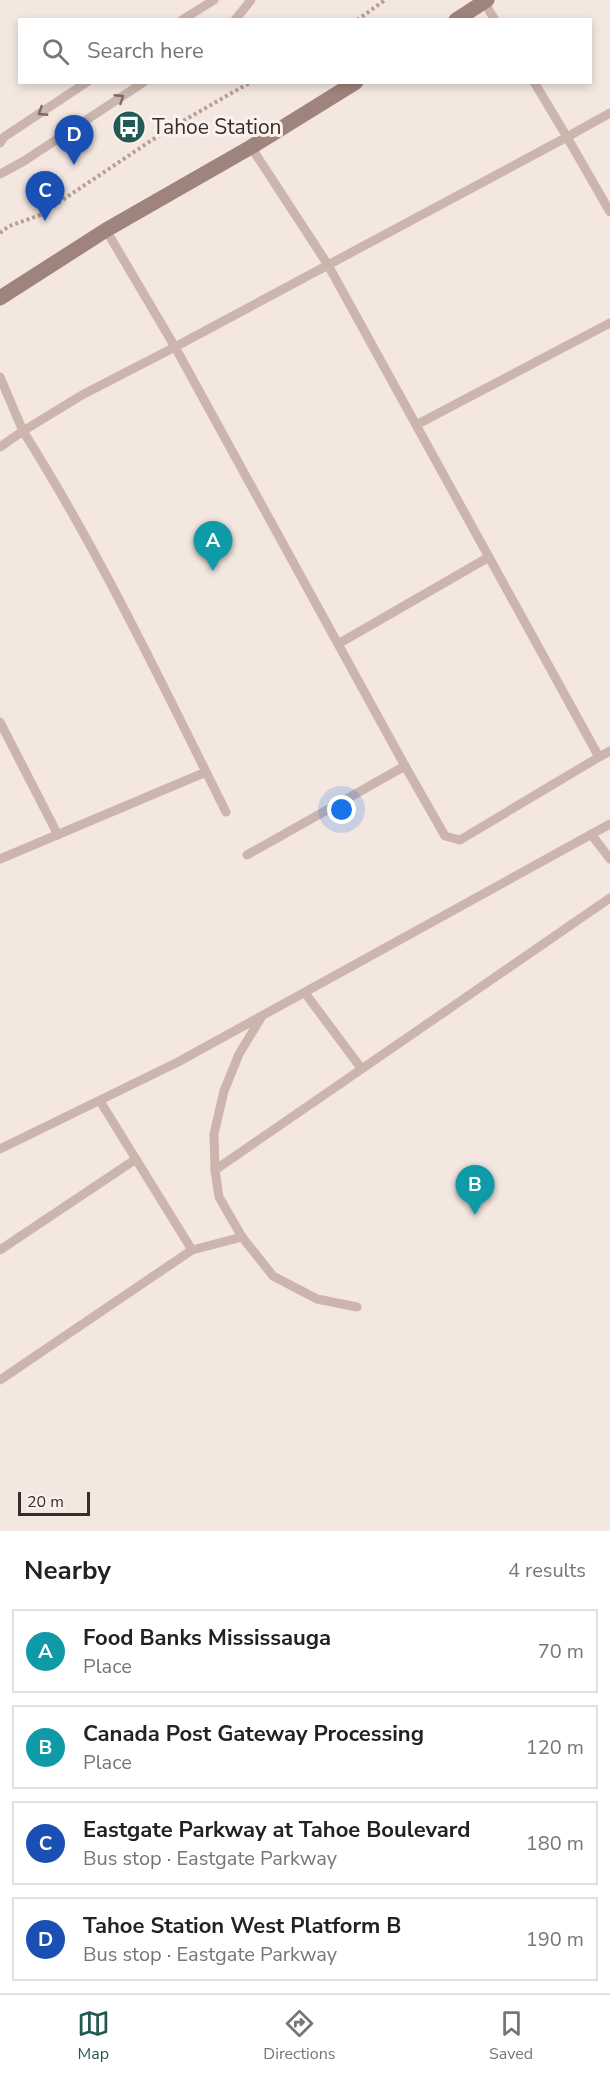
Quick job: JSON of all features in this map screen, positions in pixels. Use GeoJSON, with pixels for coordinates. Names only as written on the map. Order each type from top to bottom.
{"type":"FeatureCollection","features":[{"type":"Feature","properties":{"kind":"main road"},"geometry":{"type":"LineString","coordinates":[[459,18],[486,1]]}},
{"type":"Feature","properties":{"kind":"main road"},"geometry":{"type":"LineString","coordinates":[[0,298],[106,230],[251,147],[353,84]]}},
{"type":"Feature","properties":{"kind":"lane"},"geometry":{"type":"LineString","coordinates":[[185,18],[214,0]]}},
{"type":"Feature","properties":{"kind":"lane"},"geometry":{"type":"LineString","coordinates":[[237,18],[251,0]]}},
{"type":"Feature","properties":{"kind":"lane"},"geometry":{"type":"LineString","coordinates":[[486,1],[494,18]]}},
{"type":"Feature","properties":{"kind":"lane"},"geometry":{"type":"LineString","coordinates":[[0,142],[4,137],[84,84]]}},
{"type":"Feature","properties":{"kind":"lane"},"geometry":{"type":"LineString","coordinates":[[0,174],[24,161],[141,84]]}},
{"type":"Feature","properties":{"kind":"lane"},"geometry":{"type":"LineString","coordinates":[[535,84],[610,212]]}},
{"type":"Feature","properties":{"kind":"lane"},"geometry":{"type":"LineString","coordinates":[[0,447],[82,395],[610,112]]}},
{"type":"Feature","properties":{"kind":"lane"},"geometry":{"type":"LineString","coordinates":[[251,147],[328,265],[599,757]]}},
{"type":"Feature","properties":{"kind":"lane"},"geometry":{"type":"LineString","coordinates":[[106,230],[175,347],[445,836],[460,840],[610,751]]}},
{"type":"Feature","properties":{"kind":"lane"},"geometry":{"type":"LineString","coordinates":[[416,425],[610,323]]}},
{"type":"Feature","properties":{"kind":"lane"},"geometry":{"type":"LineString","coordinates":[[0,377],[23,431],[53,478],[164,685],[226,812]]}},
{"type":"Feature","properties":{"kind":"lane"},"geometry":{"type":"LineString","coordinates":[[338,644],[489,557]]}},
{"type":"Feature","properties":{"kind":"lane"},"geometry":{"type":"LineString","coordinates":[[0,722],[58,835]]}},
{"type":"Feature","properties":{"kind":"lane"},"geometry":{"type":"LineString","coordinates":[[247,855],[405,766]]}},
{"type":"Feature","properties":{"kind":"lane"},"geometry":{"type":"LineString","coordinates":[[0,859],[206,772]]}},
{"type":"Feature","properties":{"kind":"lane"},"geometry":{"type":"LineString","coordinates":[[0,1149],[178,1062],[610,824]]}},
{"type":"Feature","properties":{"kind":"lane"},"geometry":{"type":"LineString","coordinates":[[591,834],[610,860]]}},
{"type":"Feature","properties":{"kind":"lane"},"geometry":{"type":"LineString","coordinates":[[215,1170],[610,898]]}},
{"type":"Feature","properties":{"kind":"lane"},"geometry":{"type":"LineString","coordinates":[[305,993],[361,1068]]}},
{"type":"Feature","properties":{"kind":"lane"},"geometry":{"type":"LineString","coordinates":[[262,1016],[239,1054],[224,1091],[214,1134],[215,1170],[219,1197],[242,1237],[273,1276],[317,1299],[357,1307]]}},
{"type":"Feature","properties":{"kind":"lane"},"geometry":{"type":"LineString","coordinates":[[100,1101],[192,1250]]}},
{"type":"Feature","properties":{"kind":"lane"},"geometry":{"type":"LineString","coordinates":[[0,1250],[136,1159]]}},
{"type":"Feature","properties":{"kind":"lane"},"geometry":{"type":"LineString","coordinates":[[0,1380],[192,1250],[242,1237]]}},
{"type":"Feature","properties":{"kind":"path"},"geometry":{"type":"LineString","coordinates":[[360,18],[385,0]]}},
{"type":"Feature","properties":{"kind":"path"},"geometry":{"type":"LineString","coordinates":[[0,233],[9,226],[40,215],[167,130],[248,84]]}},
{"type":"Feature","properties":{"kind":"place","name":"Tahoe Station"},"geometry":{"type":"Point","coordinates":[129,127]}},
{"type":"Feature","properties":{"kind":"place","name":"Tahoe Station West Platform B"},"geometry":{"type":"Point","coordinates":[74,165]}},
{"type":"Feature","properties":{"kind":"place","name":"Eastgate Parkway at Tahoe Boulevard"},"geometry":{"type":"Point","coordinates":[45,221]}},
{"type":"Feature","properties":{"kind":"place","name":"Food Banks Mississauga"},"geometry":{"type":"Point","coordinates":[213,571]}},
{"type":"Feature","properties":{"kind":"place","name":"Canada Post Gateway Processing"},"geometry":{"type":"Point","coordinates":[475,1215]}}]}
